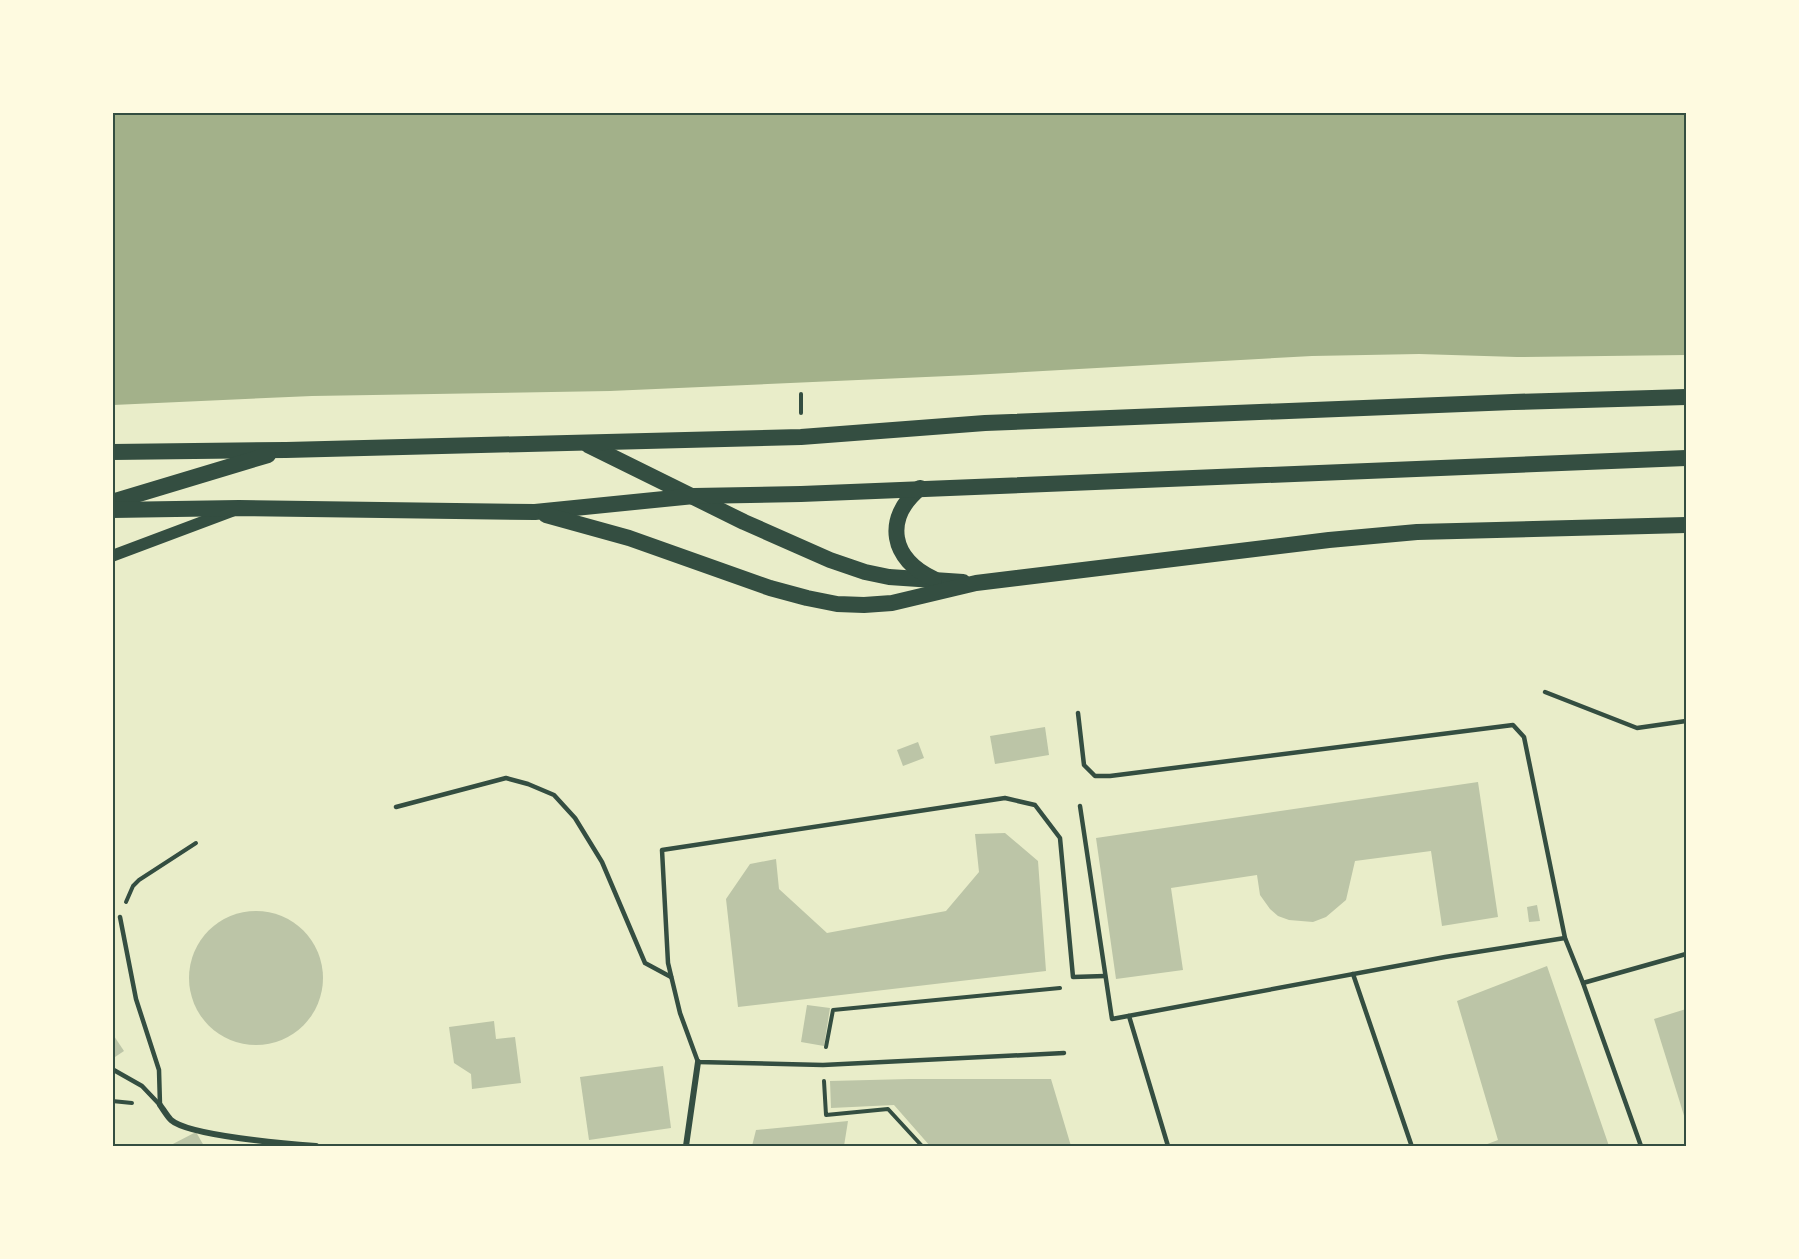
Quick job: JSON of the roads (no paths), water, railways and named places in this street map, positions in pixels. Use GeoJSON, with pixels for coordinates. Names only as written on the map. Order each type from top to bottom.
{"type":"FeatureCollection","features":[{"type":"Feature","properties":{"kind":"highway"},"geometry":{"type":"LineString","coordinates":[[112,452],[286,450],[831,436],[985,423],[1686,397]]}},
{"type":"Feature","properties":{"kind":"highway"},"geometry":{"type":"LineString","coordinates":[[586,443],[788,542],[856,568],[889,577],[976,584]]}},
{"type":"Feature","properties":{"kind":"highway"},"geometry":{"type":"LineString","coordinates":[[112,502],[286,450]]}},
{"type":"Feature","properties":{"kind":"highway"},"geometry":{"type":"LineString","coordinates":[[112,510],[239,508],[535,512],[694,496],[801,494],[1686,458]]}},
{"type":"Feature","properties":{"kind":"highway"},"geometry":{"type":"LineString","coordinates":[[920,488],[903,504],[898,520],[897,540],[911,564],[922,573],[938,580]]}},
{"type":"Feature","properties":{"kind":"highway"},"geometry":{"type":"LineString","coordinates":[[535,512],[629,538],[770,588],[837,604],[892,603],[976,584],[1329,540],[1417,532],[1686,525]]}},
{"type":"Feature","properties":{"kind":"main road"},"geometry":{"type":"LineString","coordinates":[[112,556],[239,508]]}},
{"type":"Feature","properties":{"kind":"street"},"geometry":{"type":"LineString","coordinates":[[686,1146],[698,1062]]}},
{"type":"Feature","properties":{"kind":"street"},"geometry":{"type":"LineString","coordinates":[[160,1105],[171,1120],[183,1126],[214,1134],[316,1146]]}},
{"type":"Feature","properties":{"kind":"lane"},"geometry":{"type":"LineString","coordinates":[[1545,692],[1637,728],[1686,721]]}},
{"type":"Feature","properties":{"kind":"lane"},"geometry":{"type":"LineString","coordinates":[[1078,713],[1084,765],[1095,776],[1110,776],[1513,725],[1524,737],[1565,938],[1641,1146]]}},
{"type":"Feature","properties":{"kind":"lane"},"geometry":{"type":"LineString","coordinates":[[396,807],[506,778],[554,795],[575,818],[602,862],[645,963],[671,977]]}},
{"type":"Feature","properties":{"kind":"lane"},"geometry":{"type":"LineString","coordinates":[[1064,1053],[823,1065],[698,1062],[680,1013],[668,963],[662,850],[1005,798],[1035,805],[1060,838],[1073,977],[1106,976]]}},
{"type":"Feature","properties":{"kind":"lane"},"geometry":{"type":"LineString","coordinates":[[1080,806],[1112,1019],[1445,957],[1565,938]]}},
{"type":"Feature","properties":{"kind":"lane"},"geometry":{"type":"LineString","coordinates":[[120,917],[136,999],[159,1070],[160,1105]]}},
{"type":"Feature","properties":{"kind":"lane"},"geometry":{"type":"LineString","coordinates":[[1583,983],[1686,954]]}},
{"type":"Feature","properties":{"kind":"lane"},"geometry":{"type":"LineString","coordinates":[[1353,974],[1411,1144]]}},
{"type":"Feature","properties":{"kind":"lane"},"geometry":{"type":"LineString","coordinates":[[1129,1016],[1168,1146]]}},
{"type":"Feature","properties":{"kind":"lane"},"geometry":{"type":"LineString","coordinates":[[112,1069],[142,1086],[160,1105]]}}]}
